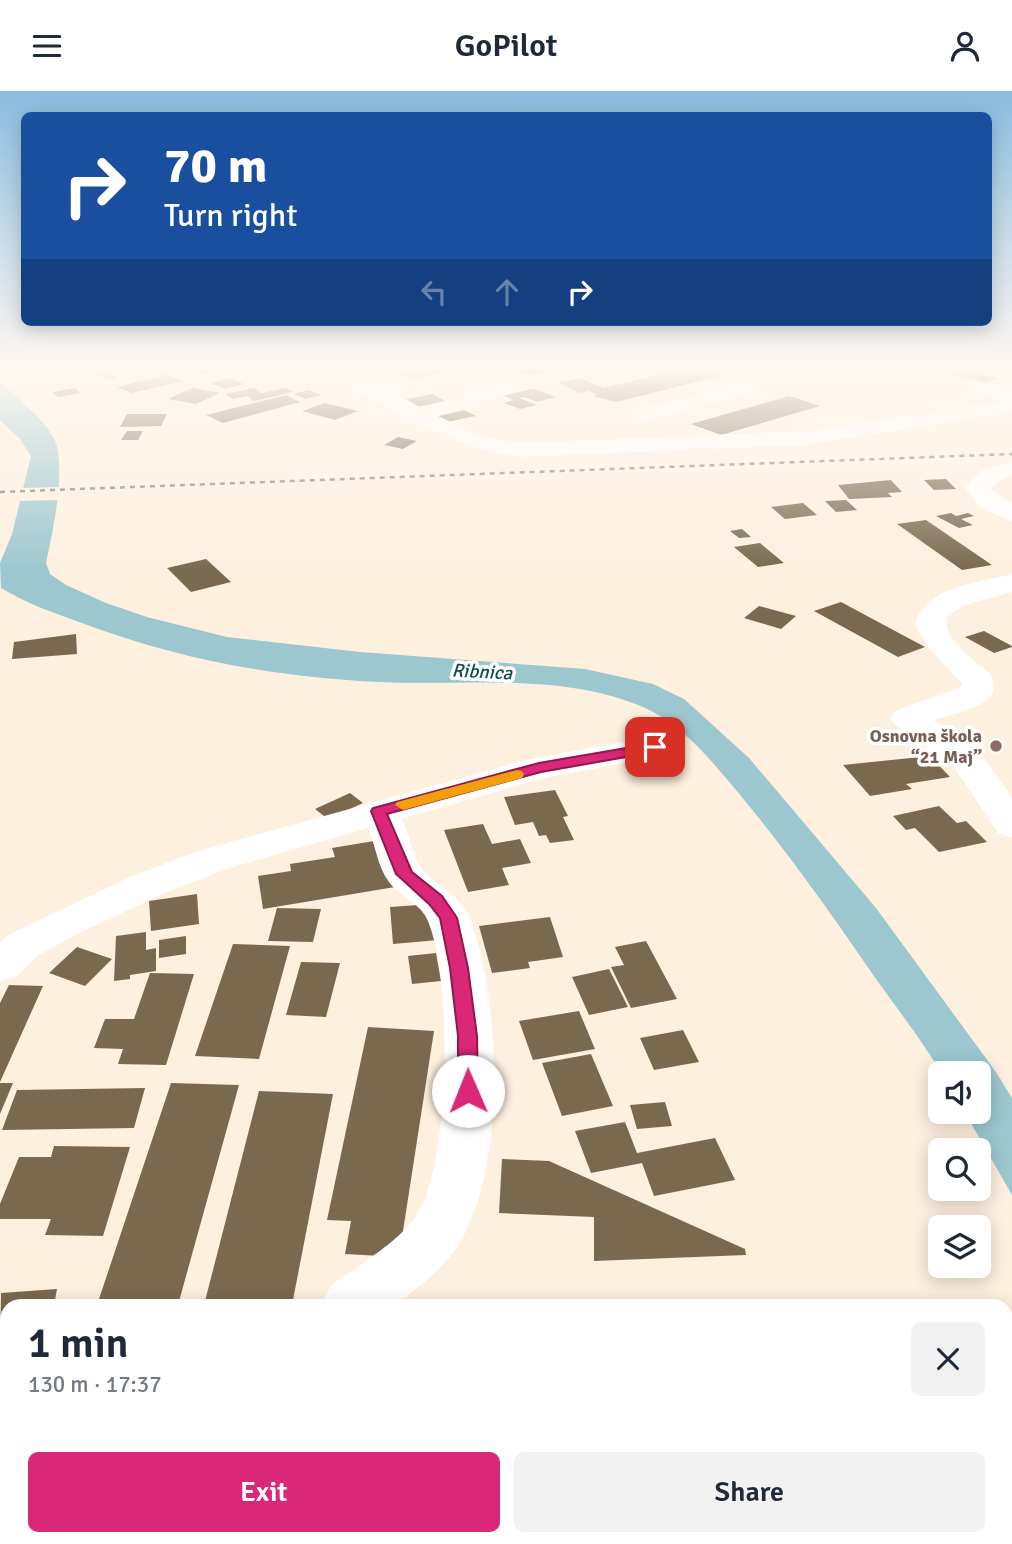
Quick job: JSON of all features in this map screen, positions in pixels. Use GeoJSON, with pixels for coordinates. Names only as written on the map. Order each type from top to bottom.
{"type":"FeatureCollection","features":[{"type":"Feature","properties":{"kind":"street"},"geometry":{"type":"LineString","coordinates":[[464,435],[489,446],[544,451],[806,439],[832,435]]}},
{"type":"Feature","properties":{"kind":"street"},"geometry":{"type":"LineString","coordinates":[[1012,468],[989,476],[977,488],[979,495],[989,503],[1012,514]]}},
{"type":"Feature","properties":{"kind":"street"},"geometry":{"type":"LineString","coordinates":[[1012,583],[943,604],[933,611],[929,622],[934,637],[978,681],[978,691],[964,699],[907,718],[967,760],[1012,825]]}},
{"type":"Feature","properties":{"kind":"street"},"geometry":{"type":"LineString","coordinates":[[0,967],[25,944],[70,920],[145,886],[212,860],[539,768],[655,747]]}},
{"type":"Feature","properties":{"kind":"street"},"geometry":{"type":"LineString","coordinates":[[360,1299],[402,1266],[438,1229],[456,1185],[468,1118],[467,1036],[459,968],[448,918],[436,900],[404,874],[379,811]]}},
{"type":"Feature","properties":{"kind":"water","name":"Ribnica"},"geometry":{"type":"Polygon","coordinates":[[[16,435],[52,435],[57,447],[59,479],[46,563],[50,574],[66,585],[106,603],[147,617],[227,637],[360,652],[585,669],[653,684],[684,699],[749,758],[876,908],[988,1061],[933,1061],[827,909],[759,818],[698,746],[673,725],[645,708],[581,689],[548,685],[340,680],[226,664],[116,635],[39,607],[1,588],[0,563],[12,534],[31,456],[16,435]]]}},
{"type":"Feature","properties":{"kind":"water"},"geometry":{"type":"Polygon","coordinates":[[[991,1065],[1012,1098],[1012,1195],[991,1158],[991,1138],[979,1138],[971,1124],[991,1124],[991,1065]]]}},
{"type":"Feature","properties":{"kind":"pier"},"geometry":{"type":"Polygon","coordinates":[[[61,487],[60,500],[17,501],[19,488],[61,487]]]}},
{"type":"Feature","properties":{"kind":"building"},"geometry":{"type":"Polygon","coordinates":[[[124,435],[141,435],[138,440],[121,440],[124,435]]]}},
{"type":"Feature","properties":{"kind":"building"},"geometry":{"type":"Polygon","coordinates":[[[398,437],[417,441],[403,449],[384,445],[398,437]]]}},
{"type":"Feature","properties":{"kind":"building"},"geometry":{"type":"Polygon","coordinates":[[[946,479],[956,489],[934,490],[924,480],[946,479]]]}},
{"type":"Feature","properties":{"kind":"building"},"geometry":{"type":"Polygon","coordinates":[[[891,480],[902,492],[888,493],[892,497],[849,499],[838,485],[891,480]]]}},
{"type":"Feature","properties":{"kind":"building"},"geometry":{"type":"Polygon","coordinates":[[[846,500],[857,510],[836,512],[825,501],[846,500]]]}},
{"type":"Feature","properties":{"kind":"building"},"geometry":{"type":"Polygon","coordinates":[[[803,503],[817,515],[785,519],[771,507],[803,503]]]}},
{"type":"Feature","properties":{"kind":"building"},"geometry":{"type":"Polygon","coordinates":[[[951,513],[956,516],[968,513],[974,516],[961,519],[973,525],[959,528],[936,516],[951,513]]]}},
{"type":"Feature","properties":{"kind":"building"},"geometry":{"type":"Polygon","coordinates":[[[926,520],[992,565],[962,570],[897,524],[926,520]]]}},
{"type":"Feature","properties":{"kind":"building"},"geometry":{"type":"Polygon","coordinates":[[[742,529],[751,537],[739,538],[730,531],[742,529]]]}},
{"type":"Feature","properties":{"kind":"building"},"geometry":{"type":"Polygon","coordinates":[[[760,543],[784,563],[758,567],[734,547],[760,543]]]}},
{"type":"Feature","properties":{"kind":"building"},"geometry":{"type":"Polygon","coordinates":[[[206,559],[231,582],[191,592],[167,568],[206,559]]]}},
{"type":"Feature","properties":{"kind":"building"},"geometry":{"type":"Polygon","coordinates":[[[841,602],[925,647],[898,657],[814,611],[841,602]]]}},
{"type":"Feature","properties":{"kind":"building"},"geometry":{"type":"Polygon","coordinates":[[[759,606],[796,616],[781,629],[744,618],[759,606]]]}},
{"type":"Feature","properties":{"kind":"building"},"geometry":{"type":"Polygon","coordinates":[[[984,631],[1012,647],[994,653],[965,637],[984,631]]]}},
{"type":"Feature","properties":{"kind":"building"},"geometry":{"type":"Polygon","coordinates":[[[76,634],[77,654],[12,659],[14,642],[76,634]]]}},
{"type":"Feature","properties":{"kind":"building"},"geometry":{"type":"Polygon","coordinates":[[[930,756],[950,777],[906,784],[912,789],[870,796],[843,765],[930,756]]]}},
{"type":"Feature","properties":{"kind":"building"},"geometry":{"type":"Polygon","coordinates":[[[555,790],[568,816],[563,817],[574,840],[550,843],[546,835],[539,836],[533,822],[515,825],[504,797],[555,790]]]}},
{"type":"Feature","properties":{"kind":"building"},"geometry":{"type":"Polygon","coordinates":[[[350,793],[363,803],[328,819],[315,809],[350,793]]]}},
{"type":"Feature","properties":{"kind":"building"},"geometry":{"type":"Polygon","coordinates":[[[939,806],[957,823],[966,821],[987,842],[939,852],[915,828],[906,830],[893,816],[939,806]]]}},
{"type":"Feature","properties":{"kind":"building"},"geometry":{"type":"Polygon","coordinates":[[[483,824],[492,844],[520,839],[531,863],[502,868],[509,885],[468,892],[444,830],[483,824]]]}},
{"type":"Feature","properties":{"kind":"building"},"geometry":{"type":"Polygon","coordinates":[[[386,839],[401,886],[263,909],[258,876],[291,871],[290,864],[335,857],[332,848],[386,839]]]}},
{"type":"Feature","properties":{"kind":"building"},"geometry":{"type":"Polygon","coordinates":[[[197,894],[199,924],[151,931],[149,901],[197,894]]]}},
{"type":"Feature","properties":{"kind":"building"},"geometry":{"type":"Polygon","coordinates":[[[433,904],[438,940],[393,944],[390,907],[433,904]]]}},
{"type":"Feature","properties":{"kind":"building"},"geometry":{"type":"Polygon","coordinates":[[[277,908],[321,909],[313,942],[268,941],[277,908]]]}},
{"type":"Feature","properties":{"kind":"building"},"geometry":{"type":"Polygon","coordinates":[[[550,917],[563,957],[528,962],[530,968],[492,973],[479,926],[550,917]]]}},
{"type":"Feature","properties":{"kind":"building"},"geometry":{"type":"Polygon","coordinates":[[[146,932],[146,950],[156,948],[156,971],[130,975],[130,979],[114,981],[116,936],[146,932]]]}},
{"type":"Feature","properties":{"kind":"building"},"geometry":{"type":"Polygon","coordinates":[[[186,936],[186,954],[159,958],[159,940],[186,936]]]}},
{"type":"Feature","properties":{"kind":"building"},"geometry":{"type":"Polygon","coordinates":[[[646,941],[677,999],[631,1008],[611,967],[624,965],[615,947],[646,941]]]}},
{"type":"Feature","properties":{"kind":"building"},"geometry":{"type":"Polygon","coordinates":[[[233,944],[290,946],[259,1059],[195,1056],[233,944]]]}},
{"type":"Feature","properties":{"kind":"building"},"geometry":{"type":"Polygon","coordinates":[[[77,947],[112,959],[85,986],[49,973],[77,947]]]}},
{"type":"Feature","properties":{"kind":"building"},"geometry":{"type":"Polygon","coordinates":[[[436,953],[441,981],[412,984],[408,956],[436,953]]]}},
{"type":"Feature","properties":{"kind":"building"},"geometry":{"type":"Polygon","coordinates":[[[301,962],[340,963],[326,1017],[286,1015],[301,962]]]}},
{"type":"Feature","properties":{"kind":"building"},"geometry":{"type":"Polygon","coordinates":[[[609,969],[628,1007],[589,1015],[572,977],[609,969]]]}},
{"type":"Feature","properties":{"kind":"building"},"geometry":{"type":"Polygon","coordinates":[[[150,973],[194,974],[166,1065],[118,1064],[123,1049],[94,1048],[105,1019],[134,1019],[150,973]]]}},
{"type":"Feature","properties":{"kind":"building"},"geometry":{"type":"Polygon","coordinates":[[[9,985],[43,986],[0,1082],[0,1003],[9,985]]]}},
{"type":"Feature","properties":{"kind":"building"},"geometry":{"type":"Polygon","coordinates":[[[579,1011],[595,1049],[533,1060],[519,1021],[579,1011]]]}},
{"type":"Feature","properties":{"kind":"building"},"geometry":{"type":"Polygon","coordinates":[[[368,1027],[434,1031],[399,1257],[345,1254],[351,1221],[327,1220],[368,1027]]]}},
{"type":"Feature","properties":{"kind":"building"},"geometry":{"type":"Polygon","coordinates":[[[683,1030],[699,1062],[654,1070],[640,1038],[683,1030]]]}},
{"type":"Feature","properties":{"kind":"building"},"geometry":{"type":"Polygon","coordinates":[[[591,1054],[613,1106],[562,1116],[542,1063],[591,1054]]]}},
{"type":"Feature","properties":{"kind":"building"},"geometry":{"type":"Polygon","coordinates":[[[0,1083],[13,1083],[0,1114],[0,1083]]]}},
{"type":"Feature","properties":{"kind":"building"},"geometry":{"type":"Polygon","coordinates":[[[171,1083],[239,1085],[180,1299],[99,1299],[171,1083]]]}},
{"type":"Feature","properties":{"kind":"building"},"geometry":{"type":"Polygon","coordinates":[[[145,1088],[134,1128],[2,1130],[17,1090],[145,1088]]]}},
{"type":"Feature","properties":{"kind":"building"},"geometry":{"type":"Polygon","coordinates":[[[259,1091],[333,1094],[293,1299],[206,1299],[259,1091]]]}},
{"type":"Feature","properties":{"kind":"building"},"geometry":{"type":"Polygon","coordinates":[[[665,1102],[672,1126],[637,1129],[630,1105],[665,1102]]]}},
{"type":"Feature","properties":{"kind":"building"},"geometry":{"type":"Polygon","coordinates":[[[625,1122],[637,1153],[715,1138],[735,1180],[654,1196],[642,1163],[591,1173],[575,1131],[625,1122]]]}},
{"type":"Feature","properties":{"kind":"building"},"geometry":{"type":"Polygon","coordinates":[[[54,1146],[130,1147],[103,1236],[45,1235],[51,1219],[0,1219],[0,1204],[19,1157],[51,1157],[54,1146]]]}},
{"type":"Feature","properties":{"kind":"building"},"geometry":{"type":"Polygon","coordinates":[[[502,1159],[549,1161],[745,1249],[746,1255],[594,1261],[594,1217],[499,1213],[502,1159]]]}},
{"type":"Feature","properties":{"kind":"building"},"geometry":{"type":"Polygon","coordinates":[[[57,1289],[55,1299],[1,1299],[1,1293],[57,1289]]]}},
{"type":"Feature","properties":{"kind":"railway"},"geometry":{"type":"LineString","coordinates":[[0,492],[1012,454]]}},
{"type":"Feature","properties":{"kind":"slow traffic"},"geometry":{"type":"LineString","coordinates":[[403,805],[517,774]]}},
{"type":"Feature","properties":{"kind":"place","name":"Osnovna škola “21 Maj”"},"geometry":{"type":"Point","coordinates":[996,746]}},
{"type":"Feature","properties":{"kind":"route"},"geometry":{"type":"LineString","coordinates":[[468,1091],[467,1036],[459,968],[448,918],[436,900],[404,874],[379,811],[539,768],[655,747]]}}]}
